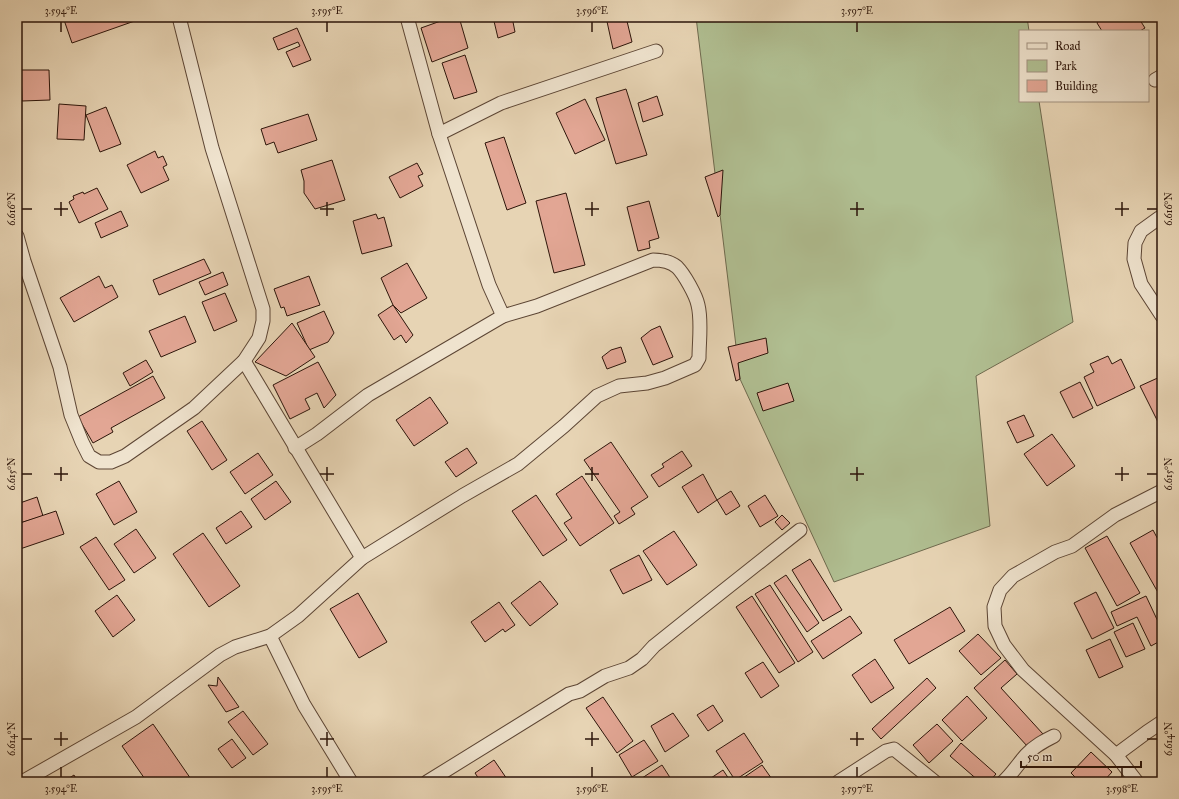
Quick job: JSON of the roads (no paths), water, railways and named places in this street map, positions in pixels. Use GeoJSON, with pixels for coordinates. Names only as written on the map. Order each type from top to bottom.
{"type":"FeatureCollection","features":[{"type":"Feature","properties":{"kind":"street"},"geometry":{"type":"LineString","coordinates":[[17,236],[60,367],[71,415],[89,456],[99,462],[111,462],[124,456],[194,408],[244,361],[259,338],[264,321],[263,309],[212,148],[179,17]]}},
{"type":"Feature","properties":{"kind":"street"},"geometry":{"type":"LineString","coordinates":[[407,17],[439,134],[490,285],[503,316]]}},
{"type":"Feature","properties":{"kind":"street"},"geometry":{"type":"LineString","coordinates":[[439,134],[501,103],[656,51]]}},
{"type":"Feature","properties":{"kind":"street"},"geometry":{"type":"LineString","coordinates":[[1159,218],[1141,231],[1135,243],[1134,259],[1141,284],[1162,316]]}},
{"type":"Feature","properties":{"kind":"street"},"geometry":{"type":"LineString","coordinates":[[22,782],[136,717],[220,655],[235,648],[270,636],[298,616],[362,558],[462,496],[518,464],[597,396],[619,386],[647,383],[664,378],[695,365],[699,358],[698,304],[687,282],[676,267],[669,262],[653,260],[538,306],[503,316],[380,388],[295,448]]}},
{"type":"Feature","properties":{"kind":"street"},"geometry":{"type":"LineString","coordinates":[[244,361],[362,558]]}},
{"type":"Feature","properties":{"kind":"street"},"geometry":{"type":"LineString","coordinates":[[1137,782],[1116,755],[1023,670],[1004,645],[995,626],[994,607],[1000,590],[1013,576],[1056,552],[1072,546],[1115,515],[1162,491]]}},
{"type":"Feature","properties":{"kind":"street"},"geometry":{"type":"LineString","coordinates":[[427,782],[568,694],[580,691],[605,676],[629,668],[642,659],[654,646],[800,530]]}},
{"type":"Feature","properties":{"kind":"street"},"geometry":{"type":"LineString","coordinates":[[270,636],[304,705],[351,782]]}},
{"type":"Feature","properties":{"kind":"street"},"geometry":{"type":"LineString","coordinates":[[1116,755],[1162,722]]}},
{"type":"Feature","properties":{"kind":"street"},"geometry":{"type":"LineString","coordinates":[[1003,782],[1009,778],[1025,756],[1034,747],[1054,736]]}},
{"type":"Feature","properties":{"kind":"street"},"geometry":{"type":"LineString","coordinates":[[838,782],[891,749],[894,749],[935,782]]}}]}
